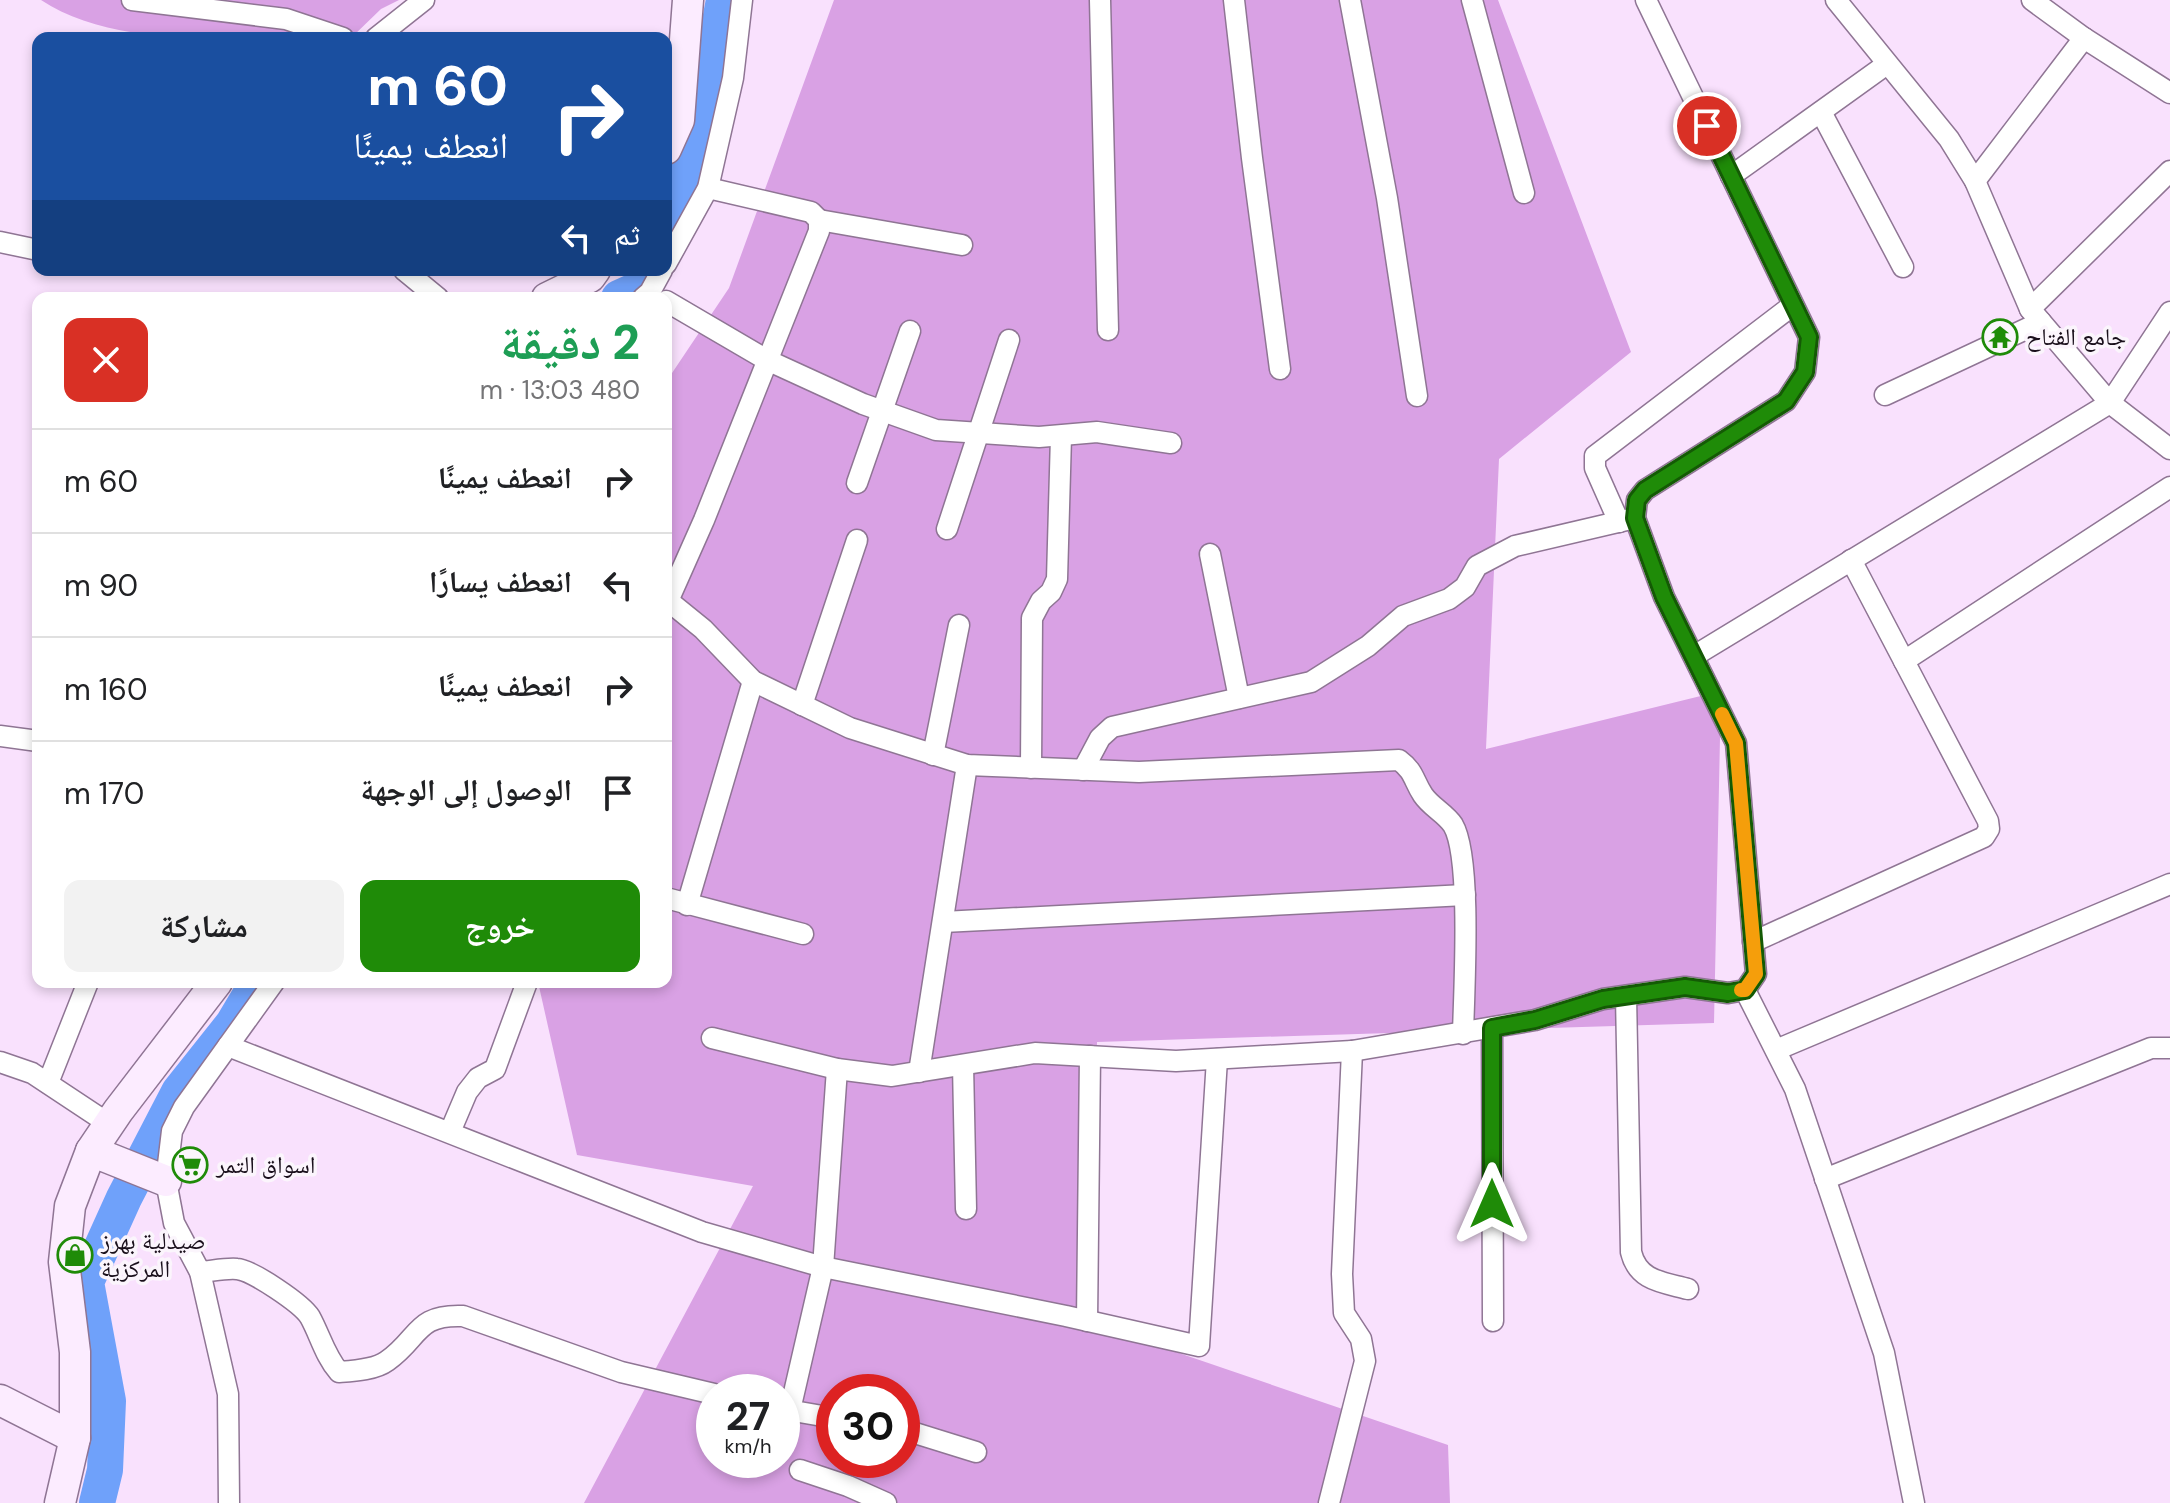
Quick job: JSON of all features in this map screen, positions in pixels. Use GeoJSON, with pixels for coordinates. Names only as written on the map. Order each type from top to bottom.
{"type":"FeatureCollection","features":[{"type":"Feature","properties":{"kind":"street"},"geometry":{"type":"LineString","coordinates":[[132,0],[286,19],[325,32]]}},
{"type":"Feature","properties":{"kind":"street"},"geometry":{"type":"LineString","coordinates":[[384,32],[424,0]]}},
{"type":"Feature","properties":{"kind":"street"},"geometry":{"type":"LineString","coordinates":[[672,136],[679,120],[688,0]]}},
{"type":"Feature","properties":{"kind":"street"},"geometry":{"type":"LineString","coordinates":[[672,253],[708,188],[733,78],[742,0]]}},
{"type":"Feature","properties":{"kind":"street"},"geometry":{"type":"LineString","coordinates":[[1100,0],[1108,330]]}},
{"type":"Feature","properties":{"kind":"street"},"geometry":{"type":"LineString","coordinates":[[1234,0],[1280,369]]}},
{"type":"Feature","properties":{"kind":"street"},"geometry":{"type":"LineString","coordinates":[[1350,0],[1387,198],[1417,396]]}},
{"type":"Feature","properties":{"kind":"street"},"geometry":{"type":"LineString","coordinates":[[1472,0],[1524,193]]}},
{"type":"Feature","properties":{"kind":"street"},"geometry":{"type":"LineString","coordinates":[[1627,520],[1645,490],[1786,401],[1805,372],[1809,337],[1646,0]]}},
{"type":"Feature","properties":{"kind":"street"},"geometry":{"type":"LineString","coordinates":[[1836,0],[1949,139],[1975,181],[2036,316],[2110,403],[2170,449]]}},
{"type":"Feature","properties":{"kind":"street"},"geometry":{"type":"LineString","coordinates":[[2032,0],[2084,38],[2170,93]]}},
{"type":"Feature","properties":{"kind":"street"},"geometry":{"type":"LineString","coordinates":[[1975,181],[2084,38]]}},
{"type":"Feature","properties":{"kind":"street"},"geometry":{"type":"LineString","coordinates":[[1731,176],[1887,64]]}},
{"type":"Feature","properties":{"kind":"street"},"geometry":{"type":"LineString","coordinates":[[1821,112],[1903,267]]}},
{"type":"Feature","properties":{"kind":"street"},"geometry":{"type":"LineString","coordinates":[[1885,395],[2036,316],[2170,171]]}},
{"type":"Feature","properties":{"kind":"street"},"geometry":{"type":"LineString","coordinates":[[708,188],[811,212],[819,220],[962,245]]}},
{"type":"Feature","properties":{"kind":"street"},"geometry":{"type":"LineString","coordinates":[[672,589],[704,520],[819,231],[819,220]]}},
{"type":"Feature","properties":{"kind":"street"},"geometry":{"type":"LineString","coordinates":[[0,242],[32,249]]}},
{"type":"Feature","properties":{"kind":"street"},"geometry":{"type":"LineString","coordinates":[[411,276],[431,292]]}},
{"type":"Feature","properties":{"kind":"street"},"geometry":{"type":"LineString","coordinates":[[559,292],[591,276]]}},
{"type":"Feature","properties":{"kind":"street"},"geometry":{"type":"LineString","coordinates":[[712,1038],[837,1069],[892,1076],[1035,1053],[1176,1061],[1352,1051],[1535,1020],[1603,999],[1685,987],[1728,993],[1745,990],[1756,974],[1736,743],[1627,520],[1595,468],[1595,456],[1793,305]]}},
{"type":"Feature","properties":{"kind":"street"},"geometry":{"type":"LineString","coordinates":[[672,307],[767,360],[881,410],[936,430],[1039,437],[1097,432],[1171,443]]}},
{"type":"Feature","properties":{"kind":"street"},"geometry":{"type":"LineString","coordinates":[[1694,656],[2110,403],[2170,312]]}},
{"type":"Feature","properties":{"kind":"street"},"geometry":{"type":"LineString","coordinates":[[857,483],[910,331]]}},
{"type":"Feature","properties":{"kind":"street"},"geometry":{"type":"LineString","coordinates":[[947,529],[1009,340]]}},
{"type":"Feature","properties":{"kind":"street"},"geometry":{"type":"LineString","coordinates":[[1031,768],[1032,618],[1057,579],[1061,436]]}},
{"type":"Feature","properties":{"kind":"street"},"geometry":{"type":"LineString","coordinates":[[1904,661],[2170,487]]}},
{"type":"Feature","properties":{"kind":"street"},"geometry":{"type":"LineString","coordinates":[[1083,770],[1100,738],[1112,727],[1311,682],[1368,646],[1403,616],[1449,599],[1465,587],[1477,566],[1515,546],[1627,520]]}},
{"type":"Feature","properties":{"kind":"street"},"geometry":{"type":"LineString","coordinates":[[802,705],[857,540]]}},
{"type":"Feature","properties":{"kind":"street"},"geometry":{"type":"LineString","coordinates":[[1210,554],[1239,698]]}},
{"type":"Feature","properties":{"kind":"street"},"geometry":{"type":"LineString","coordinates":[[1753,942],[1984,837],[1989,829],[1988,821],[1851,560]]}},
{"type":"Feature","properties":{"kind":"street"},"geometry":{"type":"LineString","coordinates":[[672,604],[703,629],[753,681],[850,728],[967,765],[1139,772],[1399,760],[1413,772],[1421,793],[1452,823],[1458,835],[1465,895],[1463,1034]]}},
{"type":"Feature","properties":{"kind":"street"},"geometry":{"type":"LineString","coordinates":[[933,755],[959,625]]}},
{"type":"Feature","properties":{"kind":"street"},"geometry":{"type":"LineString","coordinates":[[687,905],[753,681]]}},
{"type":"Feature","properties":{"kind":"street"},"geometry":{"type":"LineString","coordinates":[[0,736],[32,740]]}},
{"type":"Feature","properties":{"kind":"street"},"geometry":{"type":"LineString","coordinates":[[919,1072],[967,765]]}},
{"type":"Feature","properties":{"kind":"street"},"geometry":{"type":"LineString","coordinates":[[1776,1050],[2170,884]]}},
{"type":"Feature","properties":{"kind":"street"},"geometry":{"type":"LineString","coordinates":[[943,922],[1465,895]]}},
{"type":"Feature","properties":{"kind":"street"},"geometry":{"type":"LineString","coordinates":[[672,900],[803,934]]}},
{"type":"Feature","properties":{"kind":"street"},"geometry":{"type":"LineString","coordinates":[[48,1083],[86,988]]}},
{"type":"Feature","properties":{"kind":"street"},"geometry":{"type":"LineString","coordinates":[[60,1503],[75,1438],[75,1352],[64,1262],[70,1206],[91,1151],[212,988]]}},
{"type":"Feature","properties":{"kind":"street"},"geometry":{"type":"LineString","coordinates":[[229,1503],[228,1394],[200,1272],[174,1223],[166,1181],[172,1131],[184,1107],[270,988]]}},
{"type":"Feature","properties":{"kind":"street"},"geometry":{"type":"LineString","coordinates":[[450,1132],[467,1092],[478,1078],[495,1069],[525,988]]}},
{"type":"Feature","properties":{"kind":"street"},"geometry":{"type":"LineString","coordinates":[[1745,990],[1795,1089],[1884,1353],[1914,1503]]}},
{"type":"Feature","properties":{"kind":"street"},"geometry":{"type":"LineString","coordinates":[[1626,996],[1631,1252],[1634,1265],[1649,1278],[1688,1289]]}},
{"type":"Feature","properties":{"kind":"street"},"geometry":{"type":"LineString","coordinates":[[1492,1028],[1493,1321]]}},
{"type":"Feature","properties":{"kind":"street"},"geometry":{"type":"LineString","coordinates":[[228,1046],[702,1232],[823,1267],[1199,1346],[1217,1059]]}},
{"type":"Feature","properties":{"kind":"street"},"geometry":{"type":"LineString","coordinates":[[1825,1179],[2151,1048],[2170,1048]]}},
{"type":"Feature","properties":{"kind":"street"},"geometry":{"type":"LineString","coordinates":[[1329,1503],[1365,1361],[1361,1339],[1344,1313],[1342,1274],[1352,1051]]}},
{"type":"Feature","properties":{"kind":"street"},"geometry":{"type":"LineString","coordinates":[[1087,1321],[1090,1056]]}},
{"type":"Feature","properties":{"kind":"street"},"geometry":{"type":"LineString","coordinates":[[0,1062],[12,1064],[48,1083],[109,1124]]}},
{"type":"Feature","properties":{"kind":"street"},"geometry":{"type":"LineString","coordinates":[[963,1065],[966,1209]]}},
{"type":"Feature","properties":{"kind":"street"},"geometry":{"type":"LineString","coordinates":[[795,1374],[823,1267],[837,1069]]}},
{"type":"Feature","properties":{"kind":"street"},"geometry":{"type":"LineString","coordinates":[[91,1151],[166,1181]]}},
{"type":"Feature","properties":{"kind":"street"},"geometry":{"type":"LineString","coordinates":[[200,1272],[240,1268],[284,1294],[307,1312],[323,1342],[327,1358],[339,1372],[385,1363],[426,1322],[441,1315],[463,1316],[621,1372],[696,1390]]}},
{"type":"Feature","properties":{"kind":"street"},"geometry":{"type":"LineString","coordinates":[[0,1400],[75,1438]]}},
{"type":"Feature","properties":{"kind":"street"},"geometry":{"type":"LineString","coordinates":[[920,1435],[976,1452]]}},
{"type":"Feature","properties":{"kind":"street"},"geometry":{"type":"LineString","coordinates":[[800,1470],[848,1486],[874,1501]]}},
{"type":"Feature","properties":{"kind":"shaded area"},"geometry":{"type":"Polygon","coordinates":[[[41,0],[399,0],[381,9],[357,32],[132,32],[73,17],[41,0]]]}},
{"type":"Feature","properties":{"kind":"shaded area"},"geometry":{"type":"Polygon","coordinates":[[[834,0],[1498,0],[1631,352],[1499,459],[1486,749],[1721,691],[1714,1023],[1097,1042],[1091,1323],[1448,1445],[1450,1503],[584,1503],[753,1186],[577,1155],[539,988],[672,988],[672,373],[729,288],[834,0]]]}},
{"type":"Feature","properties":{"kind":"waterway"},"geometry":{"type":"LineString","coordinates":[[672,218],[695,149],[724,0]]}},
{"type":"Feature","properties":{"kind":"waterway"},"geometry":{"type":"LineString","coordinates":[[632,292],[639,289],[645,276]]}},
{"type":"Feature","properties":{"kind":"waterway"},"geometry":{"type":"LineString","coordinates":[[97,1503],[105,1470],[108,1401],[86,1282],[124,1198],[179,1092],[233,1024],[254,988]]}},
{"type":"Feature","properties":{"kind":"slow traffic"},"geometry":{"type":"LineString","coordinates":[[1722,714],[1736,743],[1756,974],[1745,990],[1741,990]]}},
{"type":"Feature","properties":{"kind":"place","name":"جامع الفتاح"},"geometry":{"type":"Point","coordinates":[2000,337]}},
{"type":"Feature","properties":{"kind":"place","name":"اسواق التمر"},"geometry":{"type":"Point","coordinates":[190,1165]}},
{"type":"Feature","properties":{"kind":"place","name":"صيدلية بهرز المركزية"},"geometry":{"type":"Point","coordinates":[75,1255]}},
{"type":"Feature","properties":{"kind":"route"},"geometry":{"type":"LineString","coordinates":[[1492,1204],[1492,1028],[1535,1020],[1603,999],[1685,987],[1728,993],[1745,990],[1756,974],[1736,743],[1664,597],[1635,518],[1637,500],[1645,490],[1786,401],[1805,372],[1809,337],[1707,126]]}}]}
